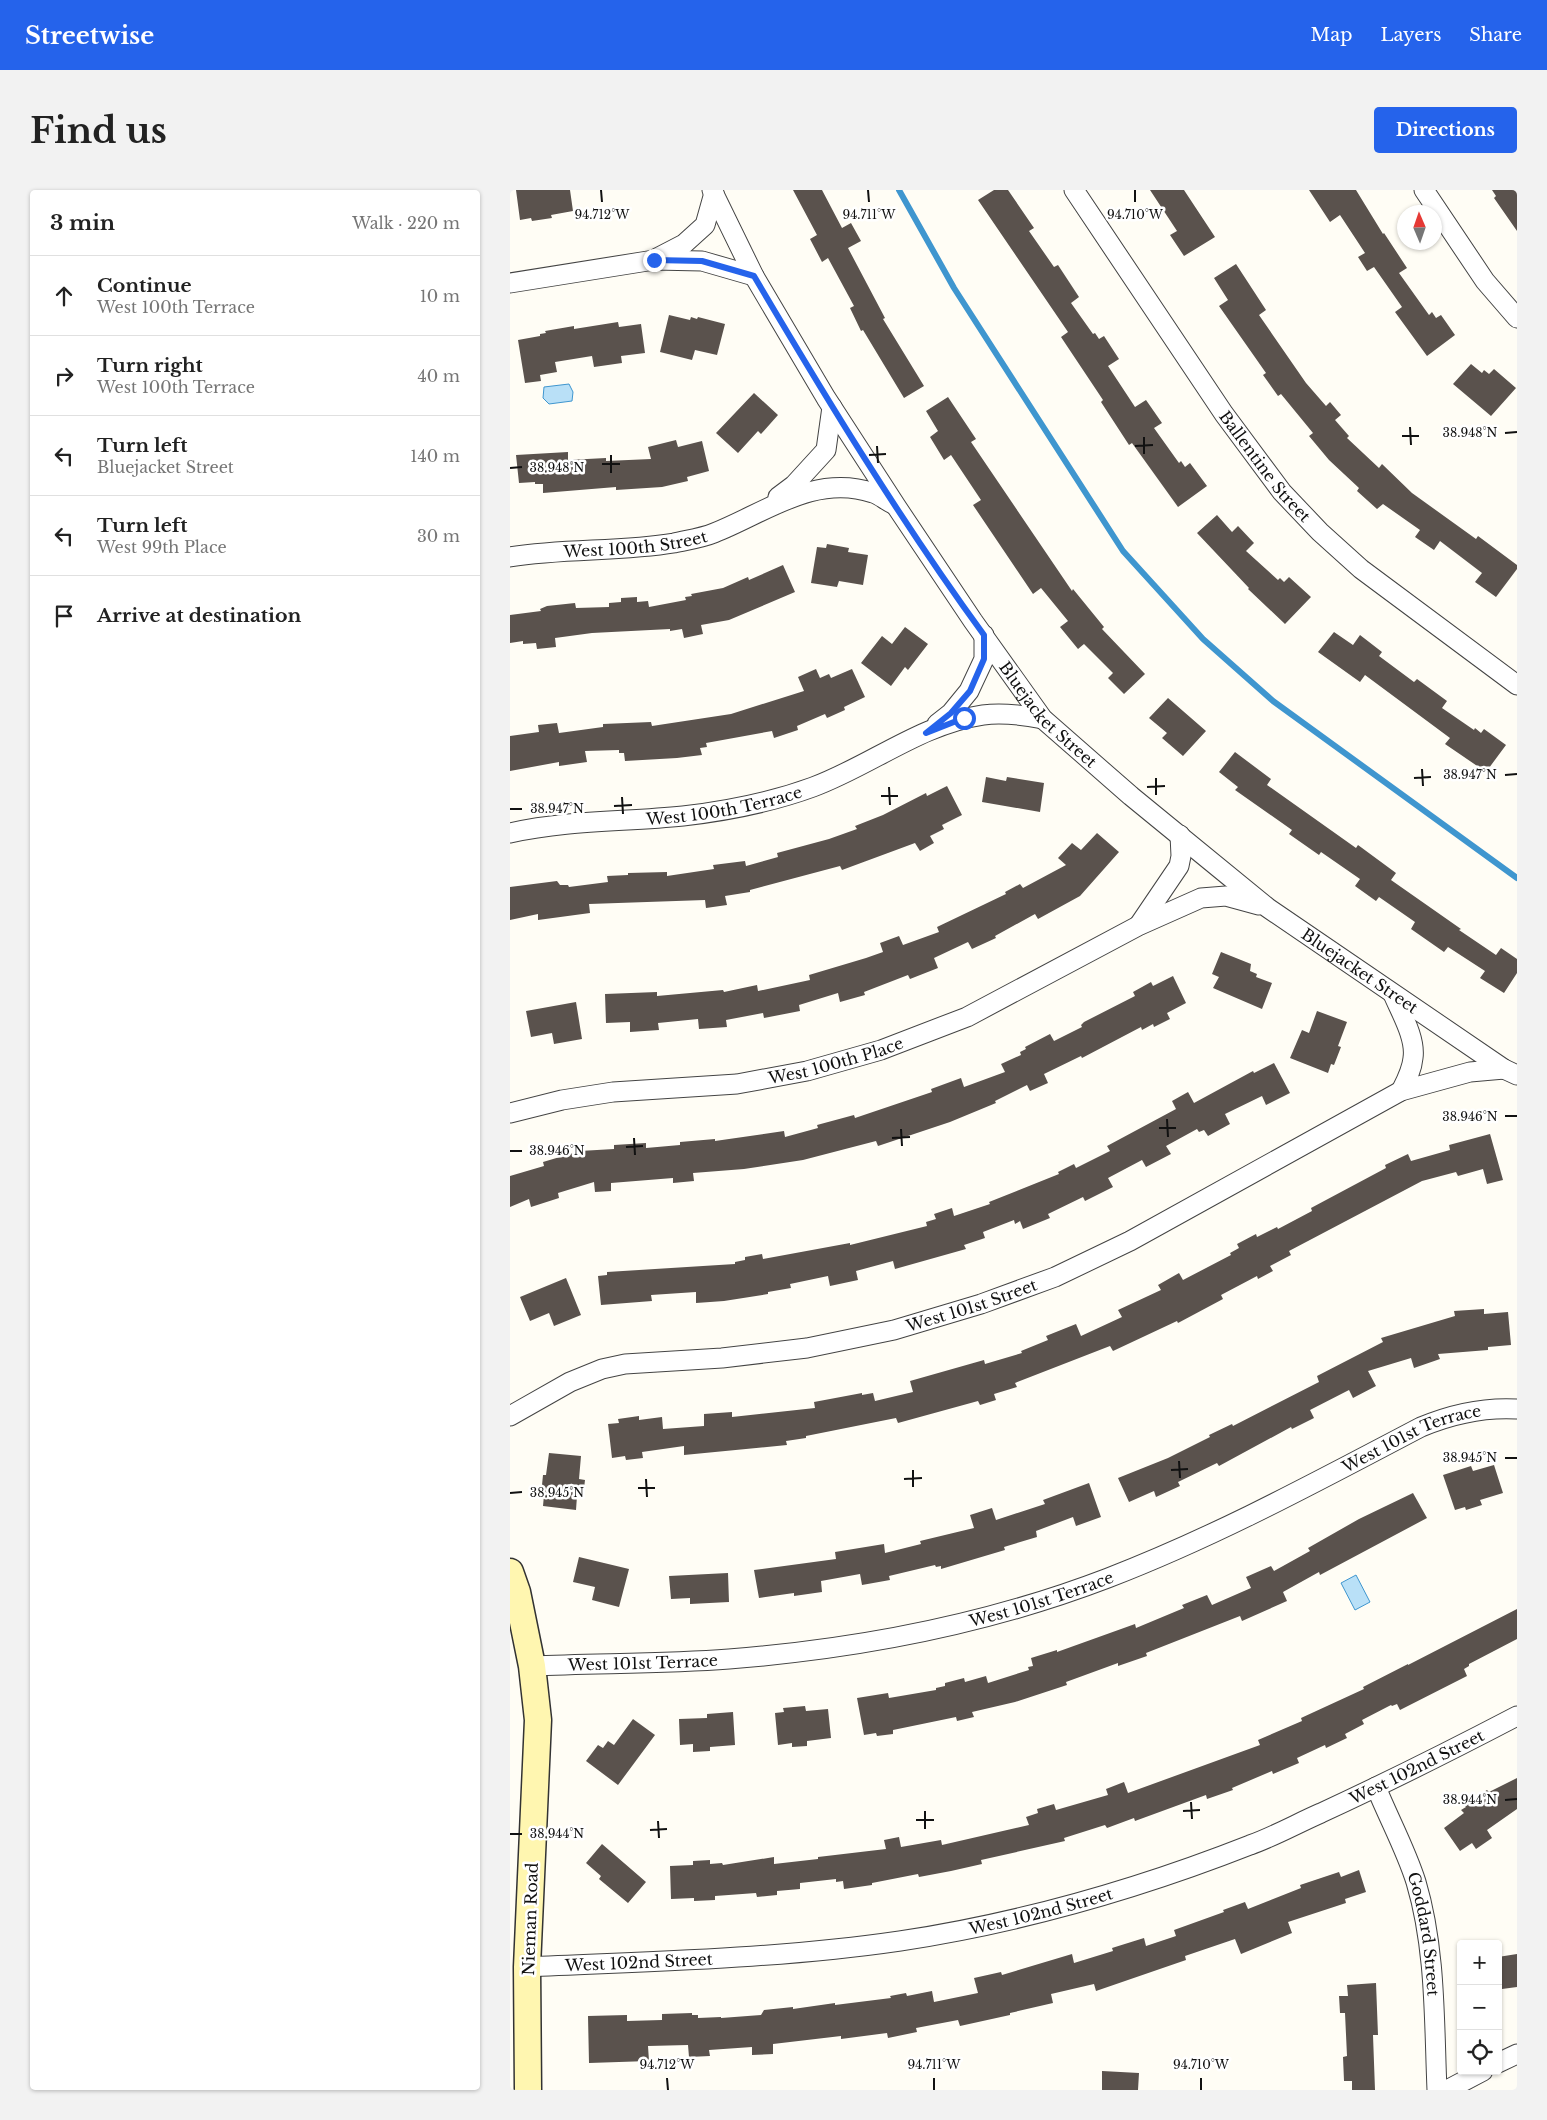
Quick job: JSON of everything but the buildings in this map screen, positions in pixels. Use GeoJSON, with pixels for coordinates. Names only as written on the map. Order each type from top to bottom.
{"type":"FeatureCollection","features":[{"type":"Feature","properties":{"kind":"street","name":"Ballentine Street"},"geometry":{"type":"LineString","coordinates":[[1074,190],[1224,414],[1282,492],[1320,532],[1362,569],[1517,685]]}},
{"type":"Feature","properties":{"kind":"street"},"geometry":{"type":"LineString","coordinates":[[1424,190],[1485,281],[1517,318]]}},
{"type":"Feature","properties":{"kind":"street"},"geometry":{"type":"LineString","coordinates":[[654,260],[684,244],[705,225],[713,192]]}},
{"type":"Feature","properties":{"kind":"street","name":"Bluejacket Street"},"geometry":{"type":"LineString","coordinates":[[713,192],[754,276],[832,408],[896,506],[1043,719],[1268,908],[1511,1072]]}},
{"type":"Feature","properties":{"kind":"street"},"geometry":{"type":"LineString","coordinates":[[510,283],[654,260],[702,261],[754,276]]}},
{"type":"Feature","properties":{"kind":"street","name":"West 100th Street"},"geometry":{"type":"LineString","coordinates":[[756,512],[794,485],[826,450],[832,408]]}},
{"type":"Feature","properties":{"kind":"street","name":"West 100th Street"},"geometry":{"type":"LineString","coordinates":[[510,557],[570,550],[672,543],[713,533],[756,512],[808,491],[831,488],[874,493],[896,506]]}},
{"type":"Feature","properties":{"kind":"street","name":"West 100th Terrace"},"geometry":{"type":"LineString","coordinates":[[926,733],[951,713],[970,691],[984,659],[984,635]]}},
{"type":"Feature","properties":{"kind":"street","name":"West 100th Terrace"},"geometry":{"type":"LineString","coordinates":[[510,833],[593,821],[684,816],[741,807],[814,787],[926,733],[964,718],[985,714],[1018,714],[1043,719]]}},
{"type":"Feature","properties":{"kind":"street","name":"West 100th Place"},"geometry":{"type":"LineString","coordinates":[[1138,926],[1179,866],[1181,856],[1180,836]]}},
{"type":"Feature","properties":{"kind":"street","name":"West 100th Place"},"geometry":{"type":"LineString","coordinates":[[510,1113],[562,1100],[613,1092],[737,1084],[807,1071],[881,1050],[967,1017],[1138,926],[1201,898],[1226,896],[1268,908]]}},
{"type":"Feature","properties":{"kind":"street"},"geometry":{"type":"LineString","coordinates":[[1393,994],[1410,1036],[1414,1056],[1410,1071],[1400,1091]]}},
{"type":"Feature","properties":{"kind":"street","name":"West 101st Street"},"geometry":{"type":"LineString","coordinates":[[510,1416],[570,1382],[602,1368],[626,1364],[722,1358],[808,1348],[894,1330],[981,1304],[1055,1276],[1130,1241],[1400,1091],[1470,1072],[1511,1072]]}},
{"type":"Feature","properties":{"kind":"street","name":"West 101st Terrace"},"geometry":{"type":"LineString","coordinates":[[532,1666],[728,1659],[828,1648],[940,1627],[1016,1608],[1107,1578],[1192,1544],[1259,1512],[1444,1417],[1499,1408],[1517,1409]]}},
{"type":"Feature","properties":{"kind":"street","name":"Nieman Road"},"geometry":{"type":"LineString","coordinates":[[510,1572],[517,1592],[532,1666],[538,1720],[527,1967],[528,2090]]}},
{"type":"Feature","properties":{"kind":"street","name":"West 102nd Street"},"geometry":{"type":"LineString","coordinates":[[527,1967],[740,1958],[804,1953],[902,1940],[968,1928],[1048,1910],[1155,1878],[1252,1844],[1376,1788],[1517,1716]]}},
{"type":"Feature","properties":{"kind":"street","name":"Goddard Street"},"geometry":{"type":"LineString","coordinates":[[1376,1788],[1415,1882],[1428,1934],[1433,1985],[1437,2090]]}},
{"type":"Feature","properties":{"kind":"street"},"geometry":{"type":"LineString","coordinates":[[1502,2061],[1517,2054]]}},
{"type":"Feature","properties":{"kind":"street"},"geometry":{"type":"LineString","coordinates":[[1447,2090],[1475,2075]]}},
{"type":"Feature","properties":{"kind":"water"},"geometry":{"type":"Polygon","coordinates":[[[569,384],[573,392],[572,401],[549,404],[543,398],[544,387],[569,384]]]}},
{"type":"Feature","properties":{"kind":"water"},"geometry":{"type":"Polygon","coordinates":[[[1356,1575],[1370,1602],[1355,1610],[1341,1583],[1356,1575]]]}},
{"type":"Feature","properties":{"kind":"waterway"},"geometry":{"type":"LineString","coordinates":[[899,190],[954,288],[1123,551],[1203,639],[1273,701],[1517,878]]}},
{"type":"Feature","properties":{"kind":"route"},"geometry":{"type":"LineString","coordinates":[[654,260],[702,261],[754,276],[832,408],[984,635],[984,659],[970,691],[951,713],[926,733],[964,718]]}}]}
